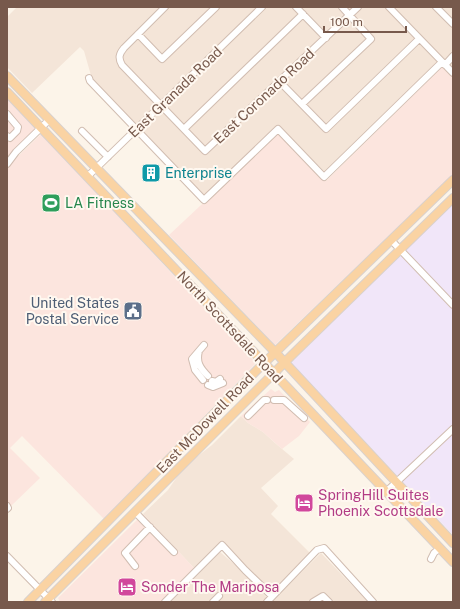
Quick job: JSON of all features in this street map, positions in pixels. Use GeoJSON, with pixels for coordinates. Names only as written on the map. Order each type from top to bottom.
{"type":"FeatureCollection","features":[{"type":"Feature","properties":{"kind":"main road","name":"North Scottsdale Road"},"geometry":{"type":"LineString","coordinates":[[7,76],[275,352],[453,543]]}},
{"type":"Feature","properties":{"kind":"main road","name":"North Scottsdale Road"},"geometry":{"type":"LineString","coordinates":[[7,93],[41,127],[453,562]]}},
{"type":"Feature","properties":{"kind":"main road","name":"East McDowell Road"},"geometry":{"type":"LineString","coordinates":[[28,602],[275,352],[453,180]]}},
{"type":"Feature","properties":{"kind":"main road","name":"East McDowell Road"},"geometry":{"type":"LineString","coordinates":[[48,601],[169,478],[453,198]]}},
{"type":"Feature","properties":{"kind":"main road"},"geometry":{"type":"LineString","coordinates":[[160,469],[169,478]]}},
{"type":"Feature","properties":{"kind":"street"},"geometry":{"type":"LineString","coordinates":[[165,7],[124,48],[119,56],[122,65],[184,129],[303,14]]}},
{"type":"Feature","properties":{"kind":"street"},"geometry":{"type":"LineString","coordinates":[[138,34],[162,59],[216,7]]}},
{"type":"Feature","properties":{"kind":"street","name":"East Granada Road"},"geometry":{"type":"LineString","coordinates":[[87,177],[262,7]]}},
{"type":"Feature","properties":{"kind":"street"},"geometry":{"type":"LineString","coordinates":[[296,7],[326,38]]}},
{"type":"Feature","properties":{"kind":"street"},"geometry":{"type":"LineString","coordinates":[[302,104],[371,39],[342,7]]}},
{"type":"Feature","properties":{"kind":"street","name":"East Coronado Road"},"geometry":{"type":"LineString","coordinates":[[184,129],[205,151],[358,7]]}},
{"type":"Feature","properties":{"kind":"street"},"geometry":{"type":"LineString","coordinates":[[389,7],[453,73]]}},
{"type":"Feature","properties":{"kind":"street"},"geometry":{"type":"LineString","coordinates":[[436,7],[453,24]]}},
{"type":"Feature","properties":{"kind":"street"},"geometry":{"type":"LineString","coordinates":[[280,82],[326,129],[420,39]]}},
{"type":"Feature","properties":{"kind":"street"},"geometry":{"type":"LineString","coordinates":[[90,78],[90,81],[204,200],[278,129],[324,177],[443,63],[453,56]]}},
{"type":"Feature","properties":{"kind":"street"},"geometry":{"type":"LineString","coordinates":[[7,114],[18,127],[17,131],[10,138],[7,136]]}},
{"type":"Feature","properties":{"kind":"street"},"geometry":{"type":"LineString","coordinates":[[7,164],[11,155],[50,120]]}},
{"type":"Feature","properties":{"kind":"street"},"geometry":{"type":"LineString","coordinates":[[82,131],[108,157]]}},
{"type":"Feature","properties":{"kind":"street"},"geometry":{"type":"LineString","coordinates":[[391,240],[453,305]]}},
{"type":"Feature","properties":{"kind":"street"},"geometry":{"type":"LineString","coordinates":[[200,349],[198,363],[212,387],[221,381]]}},
{"type":"Feature","properties":{"kind":"street"},"geometry":{"type":"LineString","coordinates":[[248,416],[264,400],[267,400]]}},
{"type":"Feature","properties":{"kind":"street"},"geometry":{"type":"LineString","coordinates":[[274,400],[284,400],[304,418]]}},
{"type":"Feature","properties":{"kind":"street"},"geometry":{"type":"LineString","coordinates":[[387,491],[453,429]]}},
{"type":"Feature","properties":{"kind":"street"},"geometry":{"type":"LineString","coordinates":[[135,512],[174,552]]}},
{"type":"Feature","properties":{"kind":"street"},"geometry":{"type":"LineString","coordinates":[[135,566],[125,553],[150,527]]}},
{"type":"Feature","properties":{"kind":"street"},"geometry":{"type":"LineString","coordinates":[[165,602],[222,545],[272,596]]}},
{"type":"Feature","properties":{"kind":"street"},"geometry":{"type":"LineString","coordinates":[[267,602],[317,550],[324,548],[373,602]]}},
{"type":"Feature","properties":{"kind":"street"},"geometry":{"type":"LineString","coordinates":[[431,559],[434,553],[440,548]]}},
{"type":"Feature","properties":{"kind":"street"},"geometry":{"type":"LineString","coordinates":[[7,556],[40,590],[48,601]]}},
{"type":"Feature","properties":{"kind":"street"},"geometry":{"type":"LineString","coordinates":[[213,602],[219,596]]}},
{"type":"Feature","properties":{"kind":"street"},"geometry":{"type":"LineString","coordinates":[[313,602],[323,596],[329,602]]}},
{"type":"Feature","properties":{"kind":"shaded area"},"geometry":{"type":"Polygon","coordinates":[[[17,7],[453,7],[453,79],[438,64],[325,172],[278,125],[204,196],[92,79],[84,51],[80,47],[32,93],[7,67],[7,17],[17,7]]]}},
{"type":"Feature","properties":{"kind":"shaded area"},"geometry":{"type":"Polygon","coordinates":[[[442,67],[453,79],[453,174],[275,345],[169,235],[278,133],[326,181],[442,67]]]}},
{"type":"Feature","properties":{"kind":"shaded area"},"geometry":{"type":"Polygon","coordinates":[[[7,98],[37,130],[7,160],[7,98]]]}},
{"type":"Feature","properties":{"kind":"shaded area"},"geometry":{"type":"Polygon","coordinates":[[[41,134],[256,363],[104,519],[22,436],[10,448],[40,478],[11,506],[7,502],[7,167],[41,134]]]}},
{"type":"Feature","properties":{"kind":"shaded area"},"geometry":{"type":"Polygon","coordinates":[[[453,203],[453,535],[291,363],[453,203]]]}},
{"type":"Feature","properties":{"kind":"shaded area"},"geometry":{"type":"Polygon","coordinates":[[[271,389],[275,392],[279,390],[310,422],[299,436],[282,449],[263,432],[248,423],[241,416],[271,389]]]}},
{"type":"Feature","properties":{"kind":"shaded area"},"geometry":{"type":"Polygon","coordinates":[[[241,416],[248,423],[263,432],[294,459],[261,488],[278,506],[271,514],[311,554],[271,593],[223,543],[195,569],[143,514],[168,490],[179,474],[194,459],[212,445],[241,416]]]}},
{"type":"Feature","properties":{"kind":"shaded area"},"geometry":{"type":"Polygon","coordinates":[[[143,514],[195,569],[162,602],[60,602],[58,598],[143,514]]]}},
{"type":"Feature","properties":{"kind":"shaded area"},"geometry":{"type":"Polygon","coordinates":[[[220,552],[241,570],[271,602],[170,602],[220,552]]]}},
{"type":"Feature","properties":{"kind":"shaded area"},"geometry":{"type":"Polygon","coordinates":[[[321,553],[368,602],[271,602],[321,553]]]}},
{"type":"Feature","properties":{"kind":"place","name":"Enterprise"},"geometry":{"type":"Point","coordinates":[151,173]}},
{"type":"Feature","properties":{"kind":"place","name":"LA Fitness"},"geometry":{"type":"Point","coordinates":[51,203]}},
{"type":"Feature","properties":{"kind":"place","name":"United States Postal Service"},"geometry":{"type":"Point","coordinates":[133,311]}},
{"type":"Feature","properties":{"kind":"place","name":"SpringHill Suites Phoenix Scottsdale"},"geometry":{"type":"Point","coordinates":[304,503]}},
{"type":"Feature","properties":{"kind":"place","name":"Sonder The Mariposa"},"geometry":{"type":"Point","coordinates":[127,587]}}]}
